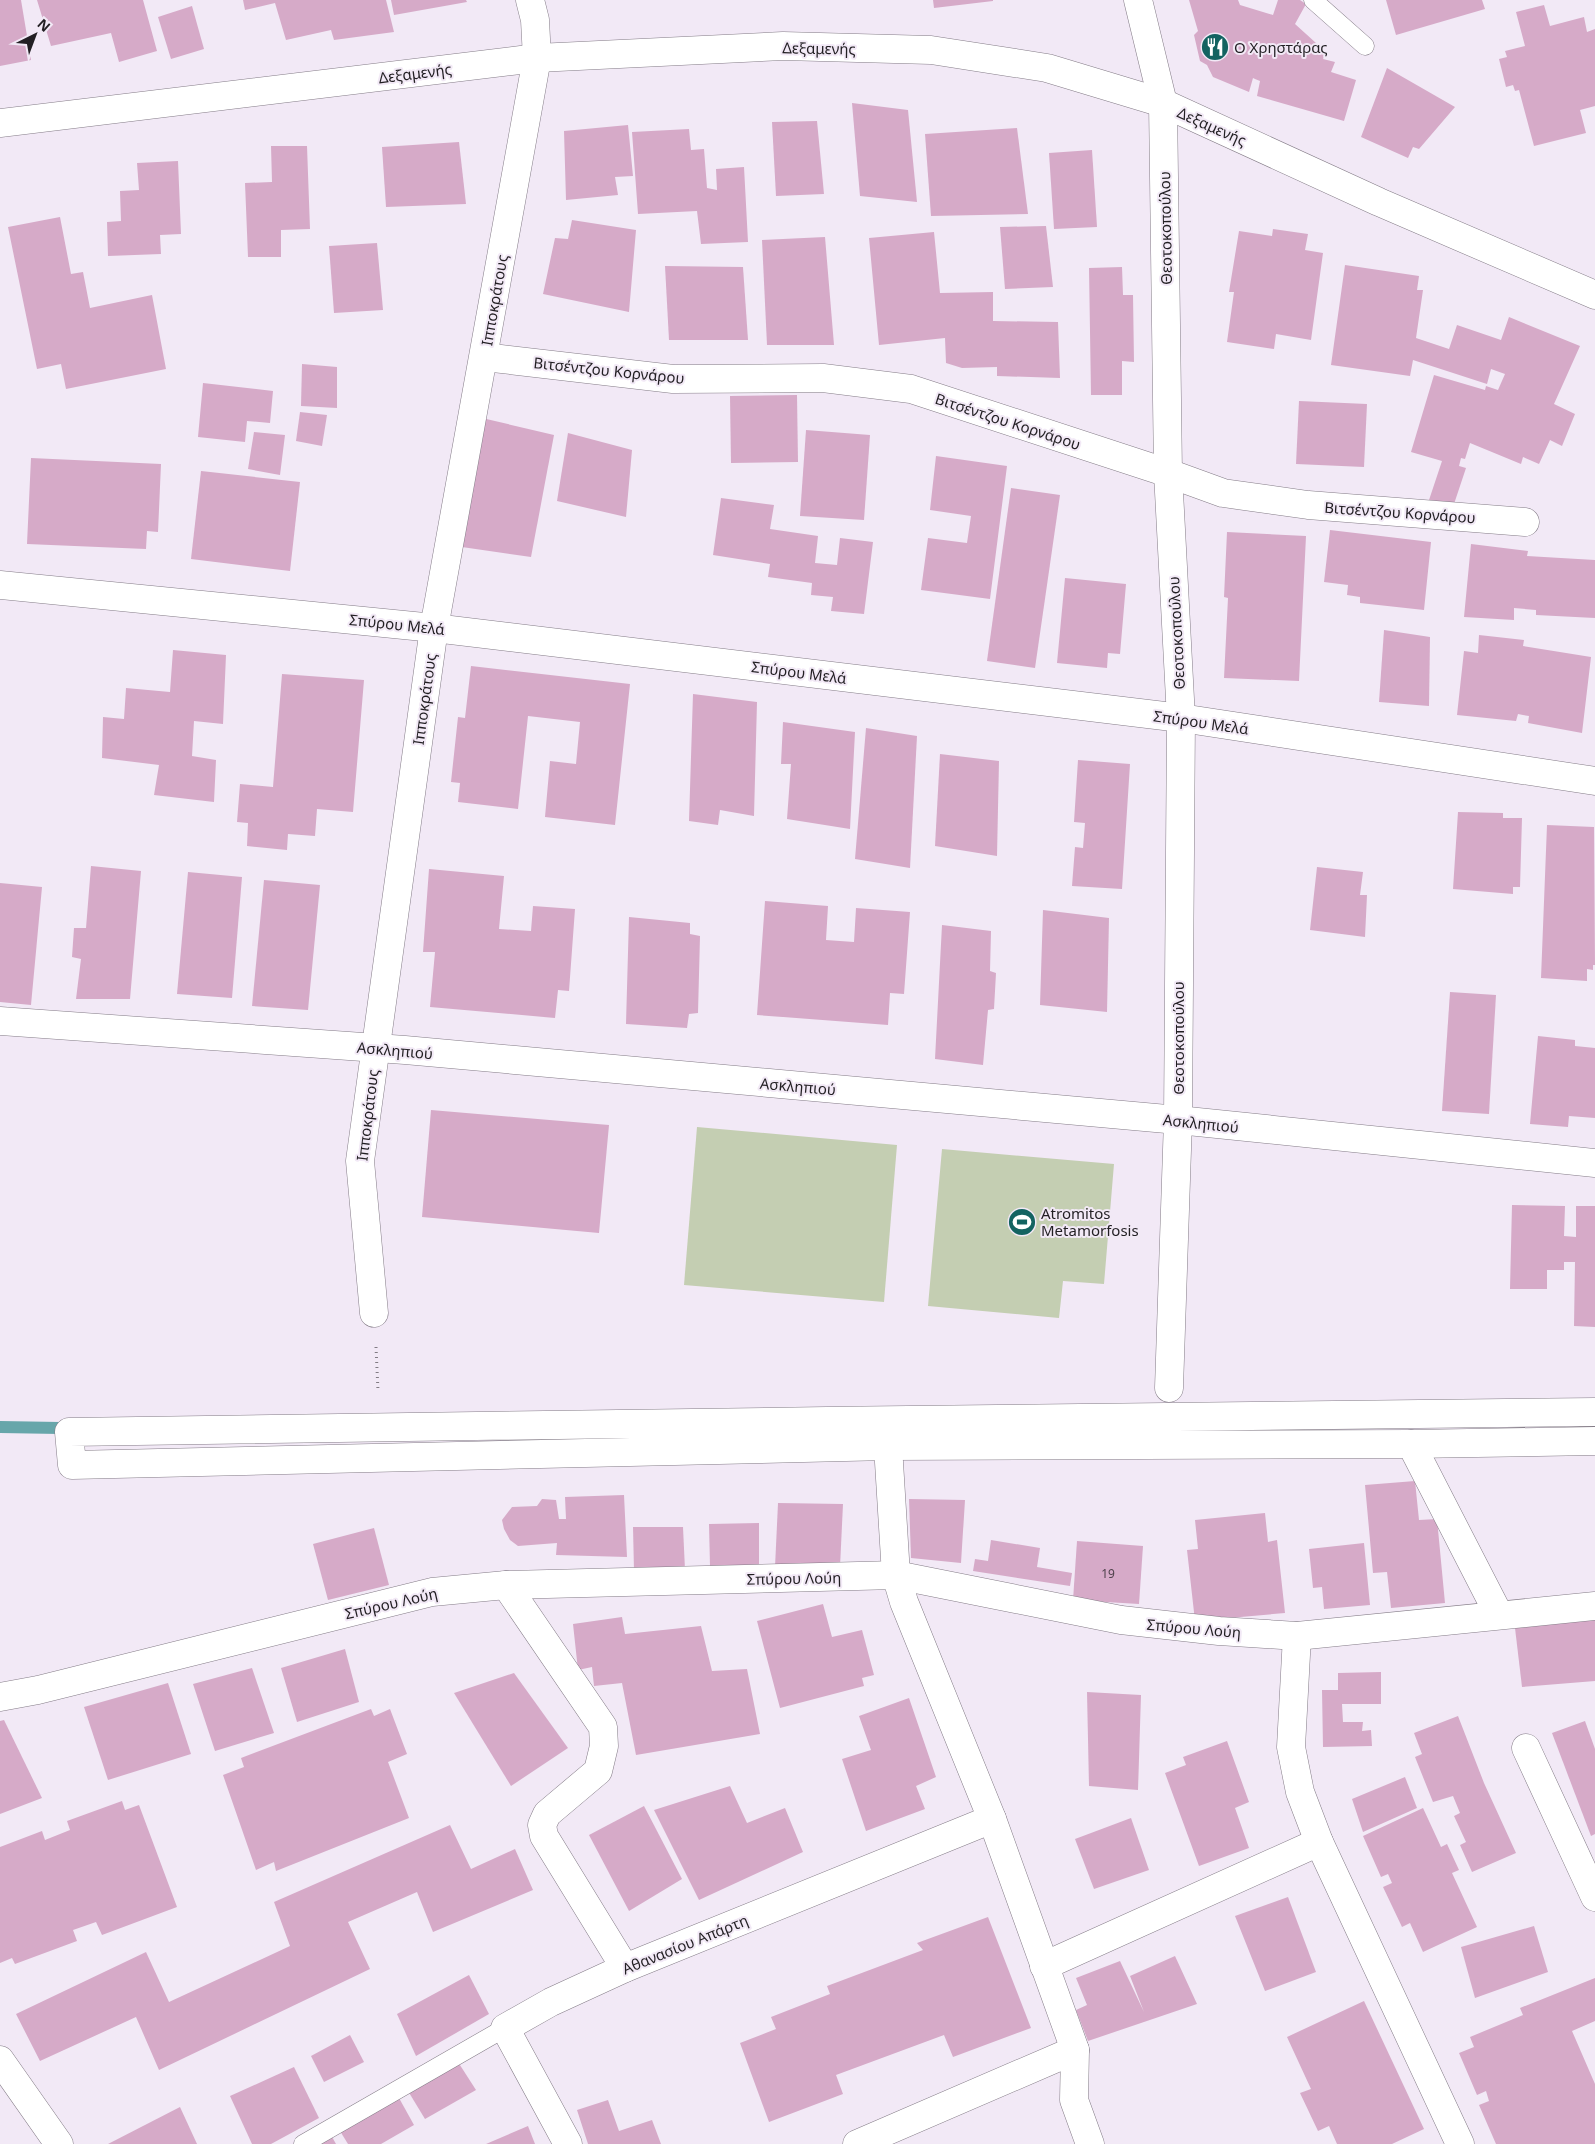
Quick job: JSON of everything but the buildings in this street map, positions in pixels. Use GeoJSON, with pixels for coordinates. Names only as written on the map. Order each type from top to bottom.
{"type":"FeatureCollection","features":[{"type":"Feature","properties":{"kind":"street","name":"Ιπποκράτους"},"geometry":{"type":"LineString","coordinates":[[374,1313],[360,1161],[434,628],[537,58],[535,20],[530,0]]}},
{"type":"Feature","properties":{"kind":"street","name":"Θεοτοκοπούλου"},"geometry":{"type":"LineString","coordinates":[[1138,0],[1163,103],[1168,473],[1181,718],[1178,1120],[1169,1388]]}},
{"type":"Feature","properties":{"kind":"street","name":"Δεξαμενής"},"geometry":{"type":"LineString","coordinates":[[0,123],[537,58],[783,46],[931,50],[1047,68],[1163,103],[1379,202],[1595,294]]}},
{"type":"Feature","properties":{"kind":"street","name":"Βιτσέντζου Κορνάρου"},"geometry":{"type":"LineString","coordinates":[[484,357],[673,379],[823,378],[911,389],[1168,473],[1222,493],[1308,505],[1525,522]]}},
{"type":"Feature","properties":{"kind":"street","name":"Σπύρου Μελά"},"geometry":{"type":"LineString","coordinates":[[0,585],[434,628],[1181,718],[1595,781]]}},
{"type":"Feature","properties":{"kind":"street","name":"Ασκληπιού"},"geometry":{"type":"LineString","coordinates":[[0,1022],[376,1048],[1178,1120],[1595,1162]]}},
{"type":"Feature","properties":{"kind":"street"},"geometry":{"type":"LineString","coordinates":[[1595,1412],[379,1425],[69,1432],[72,1465],[888,1446],[1411,1444],[1595,1441]]}},
{"type":"Feature","properties":{"kind":"street"},"geometry":{"type":"LineString","coordinates":[[1411,1444],[1499,1615]]}},
{"type":"Feature","properties":{"kind":"street"},"geometry":{"type":"LineString","coordinates":[[888,1446],[896,1575],[904,1602],[992,1819],[1075,2050],[1074,2100],[1090,2144]]}},
{"type":"Feature","properties":{"kind":"street","name":"Σπύρου Λούη"},"geometry":{"type":"LineString","coordinates":[[0,1697],[38,1690],[432,1592],[506,1585],[896,1575],[1121,1620],[1219,1631],[1297,1636],[1595,1606]]}},
{"type":"Feature","properties":{"kind":"street"},"geometry":{"type":"LineString","coordinates":[[506,1585],[603,1727],[604,1746],[598,1771],[547,1814],[542,1825],[544,1836],[625,1968]]}},
{"type":"Feature","properties":{"kind":"street"},"geometry":{"type":"LineString","coordinates":[[1297,1636],[1291,1748],[1300,1792],[1319,1842],[1460,2144]]}},
{"type":"Feature","properties":{"kind":"street"},"geometry":{"type":"LineString","coordinates":[[1526,1748],[1595,1897]]}},
{"type":"Feature","properties":{"kind":"street","name":"Αθανασίου Απάρτη"},"geometry":{"type":"LineString","coordinates":[[505,2028],[551,2002],[625,1968],[992,1819]]}},
{"type":"Feature","properties":{"kind":"street"},"geometry":{"type":"LineString","coordinates":[[1044,1966],[1319,1842]]}},
{"type":"Feature","properties":{"kind":"street"},"geometry":{"type":"LineString","coordinates":[[505,2028],[568,2144]]}},
{"type":"Feature","properties":{"kind":"street"},"geometry":{"type":"LineString","coordinates":[[857,2144],[1075,2050]]}},
{"type":"Feature","properties":{"kind":"street"},"geometry":{"type":"LineString","coordinates":[[0,2060],[59,2144]]}},
{"type":"Feature","properties":{"kind":"lane"},"geometry":{"type":"LineString","coordinates":[[1313,0],[1365,46]]}},
{"type":"Feature","properties":{"kind":"lane"},"geometry":{"type":"LineString","coordinates":[[303,2144],[505,2028]]}},
{"type":"Feature","properties":{"kind":"path"},"geometry":{"type":"LineString","coordinates":[[374,1313],[379,1425]]}},
{"type":"Feature","properties":{"kind":"green space"},"geometry":{"type":"Polygon","coordinates":[[[697,1127],[897,1145],[884,1302],[684,1285],[697,1127]]]}},
{"type":"Feature","properties":{"kind":"green space","name":"Atromitos Metamorfosis"},"geometry":{"type":"Polygon","coordinates":[[[942,1149],[1114,1164],[1104,1284],[1063,1281],[1059,1318],[928,1306],[942,1149]]]}},
{"type":"Feature","properties":{"kind":"waterway"},"geometry":{"type":"LineString","coordinates":[[0,1427],[60,1428]]}},
{"type":"Feature","properties":{"kind":"place","name":"Ο Χρηστάρας"},"geometry":{"type":"Point","coordinates":[1215,47]}},
{"type":"Feature","properties":{"kind":"place","name":"Atromitos Metamorfosis"},"geometry":{"type":"Point","coordinates":[1022,1222]}}]}
